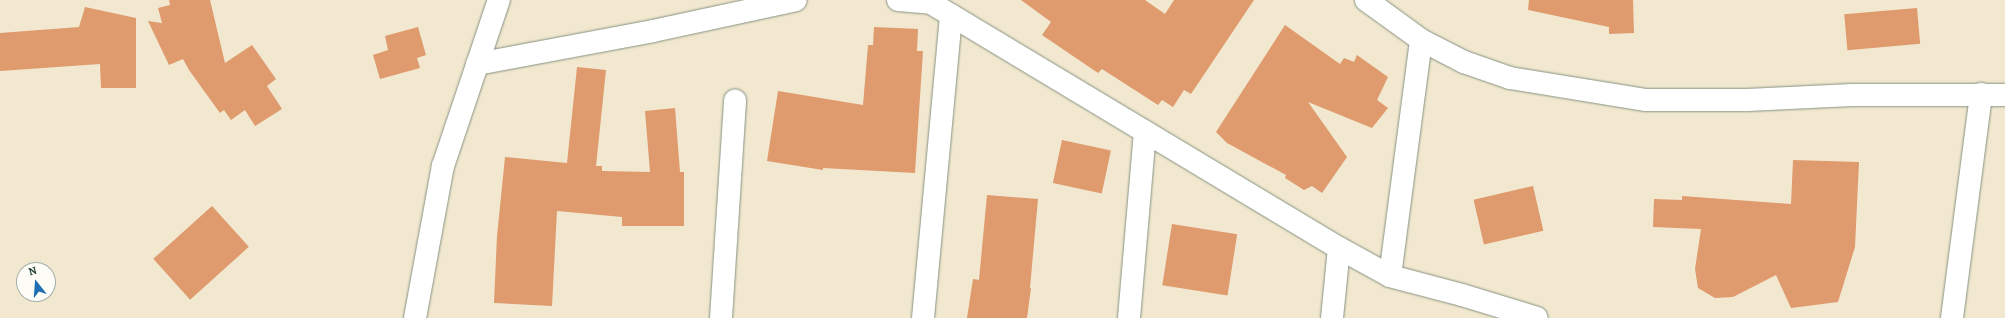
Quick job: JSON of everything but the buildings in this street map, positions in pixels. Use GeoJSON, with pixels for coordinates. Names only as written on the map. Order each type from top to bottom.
{"type":"FeatureCollection","features":[{"type":"Feature","properties":{"kind":"street"},"geometry":{"type":"LineString","coordinates":[[415,318],[443,166],[499,0]]}},
{"type":"Feature","properties":{"kind":"street"},"geometry":{"type":"LineString","coordinates":[[477,64],[653,31],[796,0]]}},
{"type":"Feature","properties":{"kind":"street"},"geometry":{"type":"LineString","coordinates":[[898,0],[931,3],[1339,248],[1390,276],[1462,295],[1537,318]]}},
{"type":"Feature","properties":{"kind":"street"},"geometry":{"type":"LineString","coordinates":[[1366,0],[1421,40],[1464,62],[1510,78],[1646,100],[1747,100],[1852,95],[2005,95]]}},
{"type":"Feature","properties":{"kind":"street"},"geometry":{"type":"LineString","coordinates":[[923,318],[951,15]]}},
{"type":"Feature","properties":{"kind":"street"},"geometry":{"type":"LineString","coordinates":[[1390,276],[1421,40]]}},
{"type":"Feature","properties":{"kind":"street"},"geometry":{"type":"LineString","coordinates":[[1952,318],[1981,94]]}},
{"type":"Feature","properties":{"kind":"street"},"geometry":{"type":"LineString","coordinates":[[721,318],[736,100]]}},
{"type":"Feature","properties":{"kind":"street"},"geometry":{"type":"LineString","coordinates":[[1129,318],[1145,132]]}},
{"type":"Feature","properties":{"kind":"street"},"geometry":{"type":"LineString","coordinates":[[1332,318],[1339,248]]}}]}
